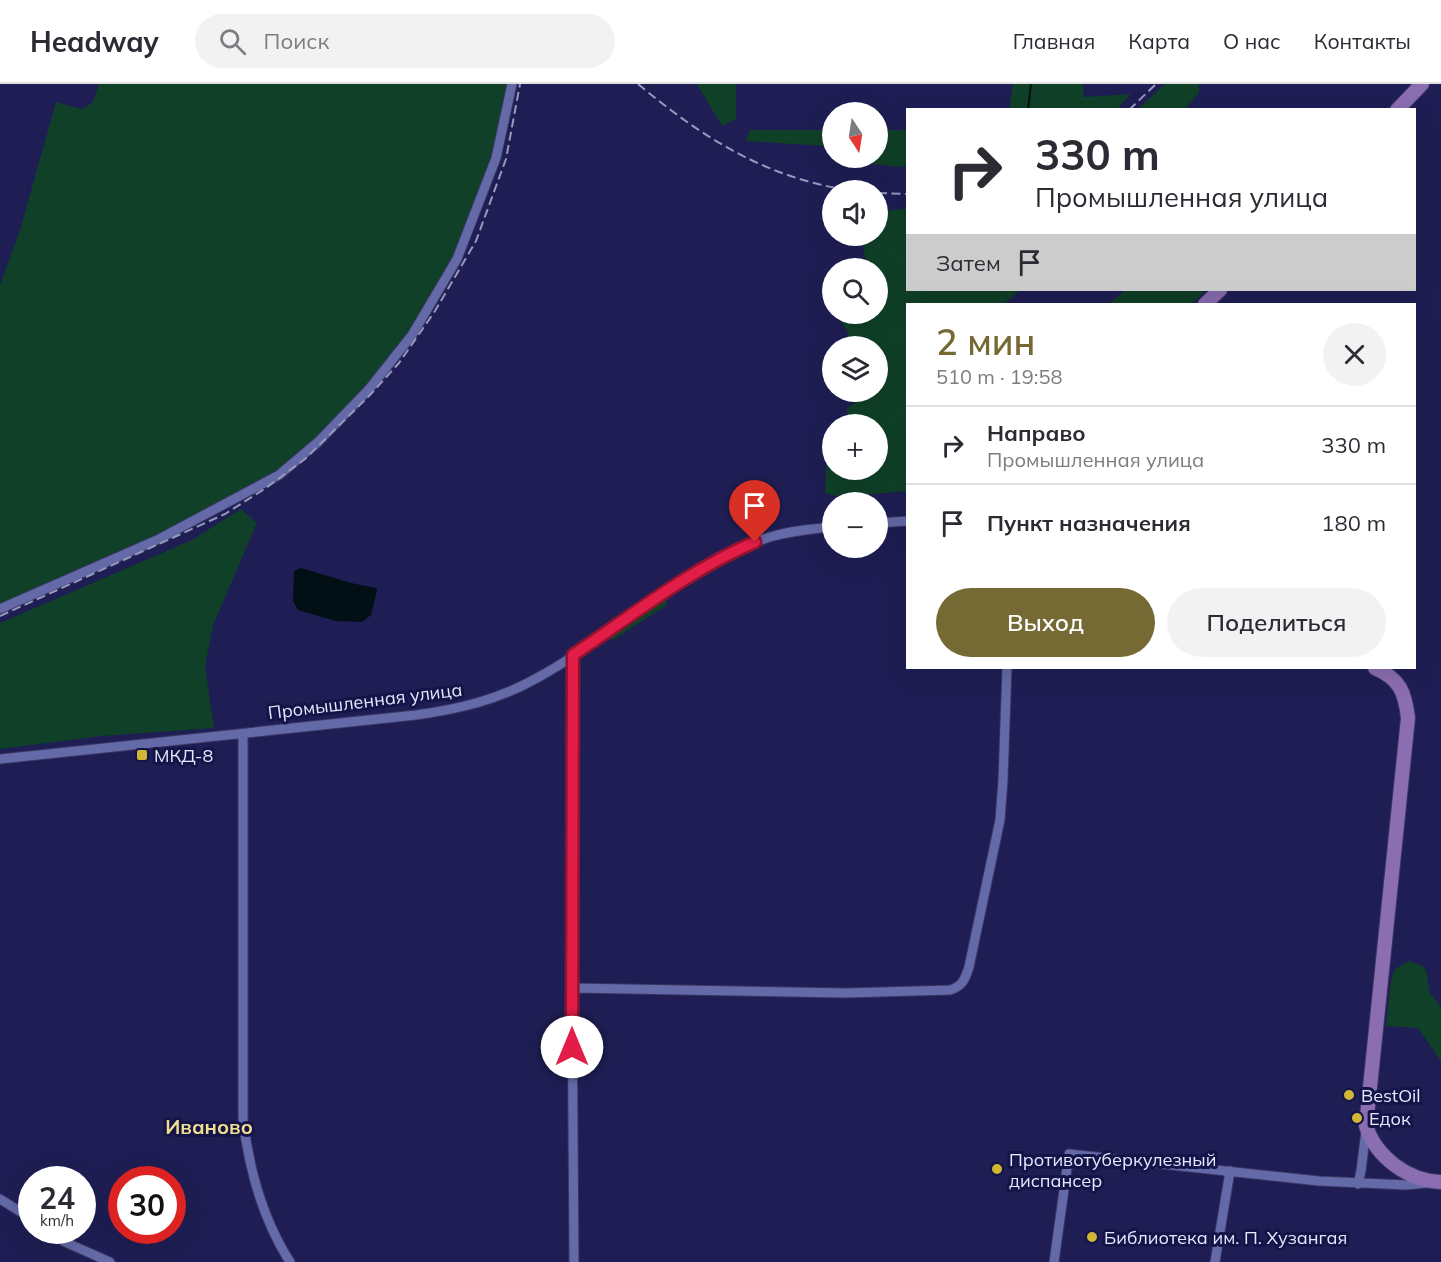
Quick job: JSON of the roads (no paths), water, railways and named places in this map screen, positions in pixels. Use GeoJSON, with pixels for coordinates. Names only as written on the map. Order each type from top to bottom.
{"type":"FeatureCollection","features":[{"type":"Feature","properties":{"kind":"street"},"geometry":{"type":"LineString","coordinates":[[0,609],[159,539],[279,475],[318,441],[370,388],[412,335],[457,259],[496,158],[512,84]]}},
{"type":"Feature","properties":{"kind":"street"},"geometry":{"type":"LineString","coordinates":[[1399,108],[1422,84]]}},
{"type":"Feature","properties":{"kind":"street"},"geometry":{"type":"LineString","coordinates":[[1206,303],[1219,291]]}},
{"type":"Feature","properties":{"kind":"street"},"geometry":{"type":"LineString","coordinates":[[888,522],[906,521]]}},
{"type":"Feature","properties":{"kind":"street","name":"Промышленная улица"},"geometry":{"type":"LineString","coordinates":[[0,759],[416,716],[467,707],[507,693],[537,678],[687,577],[734,551],[771,537],[822,529]]}},
{"type":"Feature","properties":{"kind":"street"},"geometry":{"type":"LineString","coordinates":[[573,655],[574,1262]]}},
{"type":"Feature","properties":{"kind":"street"},"geometry":{"type":"LineString","coordinates":[[572,988],[846,993],[959,988],[965,980],[969,967],[1000,820],[1004,780],[1007,669]]}},
{"type":"Feature","properties":{"kind":"street"},"geometry":{"type":"LineString","coordinates":[[1358,1184],[1408,718],[1406,700],[1400,686],[1390,675],[1377,669]]}},
{"type":"Feature","properties":{"kind":"street"},"geometry":{"type":"LineString","coordinates":[[243,734],[243,1119],[254,1181],[268,1222],[290,1262]]}},
{"type":"Feature","properties":{"kind":"street"},"geometry":{"type":"LineString","coordinates":[[1366,1126],[1375,1146],[1383,1156],[1412,1175],[1437,1182]]}},
{"type":"Feature","properties":{"kind":"street"},"geometry":{"type":"LineString","coordinates":[[1054,1262],[1069,1154],[1358,1184],[1406,1185],[1437,1182]]}},
{"type":"Feature","properties":{"kind":"street"},"geometry":{"type":"LineString","coordinates":[[1215,1262],[1230,1171]]}},
{"type":"Feature","properties":{"kind":"street"},"geometry":{"type":"LineString","coordinates":[[0,1199],[18,1210]]}},
{"type":"Feature","properties":{"kind":"street"},"geometry":{"type":"LineString","coordinates":[[70,1244],[110,1262]]}},
{"type":"Feature","properties":{"kind":"waterway"},"geometry":{"type":"LineString","coordinates":[[1028,108],[1031,84]]}},
{"type":"Feature","properties":{"kind":"railway"},"geometry":{"type":"LineString","coordinates":[[0,616],[225,514],[266,488],[305,459],[370,395],[399,363],[435,311],[476,241],[506,159],[520,84]]}},
{"type":"Feature","properties":{"kind":"railway"},"geometry":{"type":"LineString","coordinates":[[638,84],[686,121],[735,152],[761,165],[822,185]]}},
{"type":"Feature","properties":{"kind":"railway"},"geometry":{"type":"LineString","coordinates":[[1131,108],[1156,84]]}},
{"type":"Feature","properties":{"kind":"railway"},"geometry":{"type":"LineString","coordinates":[[888,193],[906,194]]}},
{"type":"Feature","properties":{"kind":"place","name":"МКД-8"},"geometry":{"type":"Point","coordinates":[142,755]}},
{"type":"Feature","properties":{"kind":"place","name":"BestOil"},"geometry":{"type":"Point","coordinates":[1349,1095]}},
{"type":"Feature","properties":{"kind":"place","name":"Едок"},"geometry":{"type":"Point","coordinates":[1357,1118]}},
{"type":"Feature","properties":{"kind":"place","name":"Противотуберкулезный диспансер"},"geometry":{"type":"Point","coordinates":[997,1169]}},
{"type":"Feature","properties":{"kind":"place","name":"Библиотека им. П. Хузангая"},"geometry":{"type":"Point","coordinates":[1092,1237]}},
{"type":"Feature","properties":{"kind":"district","name":"Иваново"},"geometry":{"type":"Point","coordinates":[209,1126]}}]}
